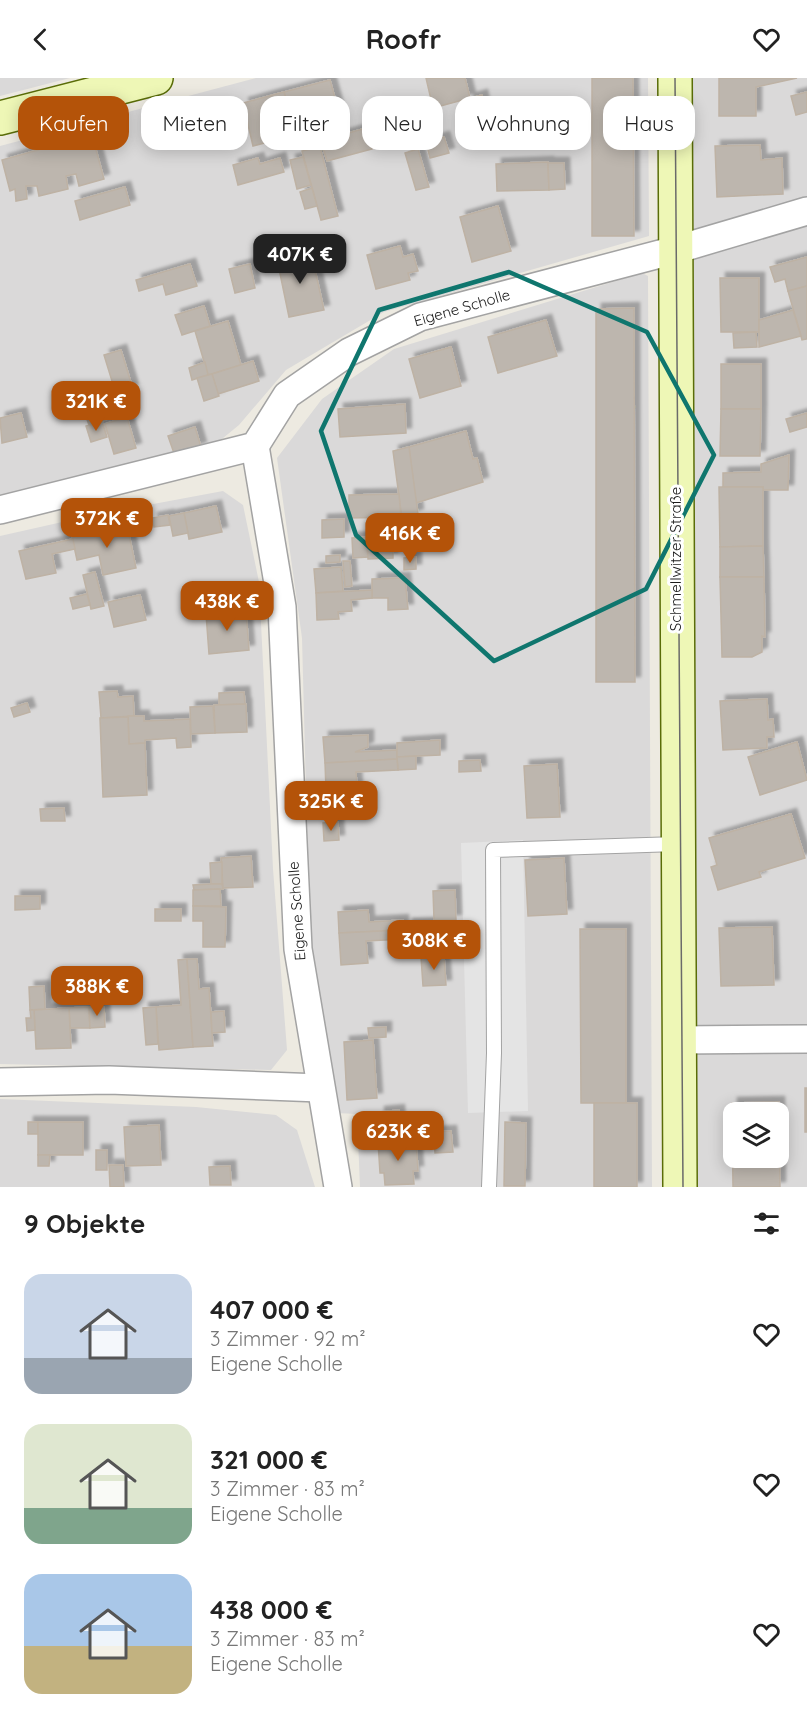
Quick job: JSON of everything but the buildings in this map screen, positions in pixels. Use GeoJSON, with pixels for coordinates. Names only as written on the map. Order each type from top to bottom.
{"type":"FeatureCollection","features":[{"type":"Feature","properties":{"kind":"street"},"geometry":{"type":"LineString","coordinates":[[0,118],[156,78]]}},
{"type":"Feature","properties":{"kind":"street","name":"Schmellwitzer Straße"},"geometry":{"type":"LineString","coordinates":[[675,78],[680,1187]]}},
{"type":"Feature","properties":{"kind":"street","name":"Eigene Scholle"},"geometry":{"type":"LineString","coordinates":[[338,1187],[298,949],[282,607],[255,446],[288,395],[349,352],[420,317],[675,250],[807,211]]}},
{"type":"Feature","properties":{"kind":"street"},"geometry":{"type":"LineString","coordinates":[[0,510],[255,446]]}},
{"type":"Feature","properties":{"kind":"street"},"geometry":{"type":"LineString","coordinates":[[678,1040],[807,1039]]}},
{"type":"Feature","properties":{"kind":"street"},"geometry":{"type":"LineString","coordinates":[[0,1082],[109,1080],[320,1088]]}},
{"type":"Feature","properties":{"kind":"lane"},"geometry":{"type":"LineString","coordinates":[[489,1187],[494,1053],[493,850],[677,844]]}},
{"type":"Feature","properties":{"kind":"highlighted area"},"geometry":{"type":"Polygon","coordinates":[[[509,272],[647,332],[714,455],[646,589],[494,661],[356,535],[321,431],[379,310],[509,272]]]}},
{"type":"Feature","properties":{"kind":"shaded area"},"geometry":{"type":"Polygon","coordinates":[[[0,78],[70,78],[0,96],[0,78]]]}},
{"type":"Feature","properties":{"kind":"shaded area"},"geometry":{"type":"Polygon","coordinates":[[[256,78],[648,78],[648,96],[603,96],[603,150],[648,150],[649,236],[384,312],[286,370],[239,425],[217,443],[172,456],[0,495],[0,146],[18,141],[18,150],[129,150],[129,112],[141,109],[141,150],[248,150],[248,96],[188,96],[256,78]]]}},
{"type":"Feature","properties":{"kind":"shaded area"},"geometry":{"type":"Polygon","coordinates":[[[688,78],[807,78],[807,1187],[694,1187],[688,150],[695,150],[695,96],[688,96],[688,78]]]}},
{"type":"Feature","properties":{"kind":"shaded area"},"geometry":{"type":"Polygon","coordinates":[[[642,273],[648,276],[652,1187],[360,1187],[357,1114],[336,1113],[314,970],[309,906],[302,638],[277,458],[322,399],[394,349],[642,273]]]}},
{"type":"Feature","properties":{"kind":"shaded area"},"geometry":{"type":"Polygon","coordinates":[[[223,491],[243,505],[259,582],[273,869],[287,1050],[271,1070],[0,1064],[0,536],[89,516],[223,491]]]}},
{"type":"Feature","properties":{"kind":"shaded area"},"geometry":{"type":"Polygon","coordinates":[[[523,840],[528,1111],[468,1113],[461,843],[523,840]]]}},
{"type":"Feature","properties":{"kind":"shaded area"},"geometry":{"type":"Polygon","coordinates":[[[0,1099],[196,1107],[276,1115],[297,1130],[315,1187],[0,1187],[0,1099]]]}},
{"type":"Feature","properties":{"kind":"tram line"},"geometry":{"type":"LineString","coordinates":[[675,78],[683,1187]]}}]}
